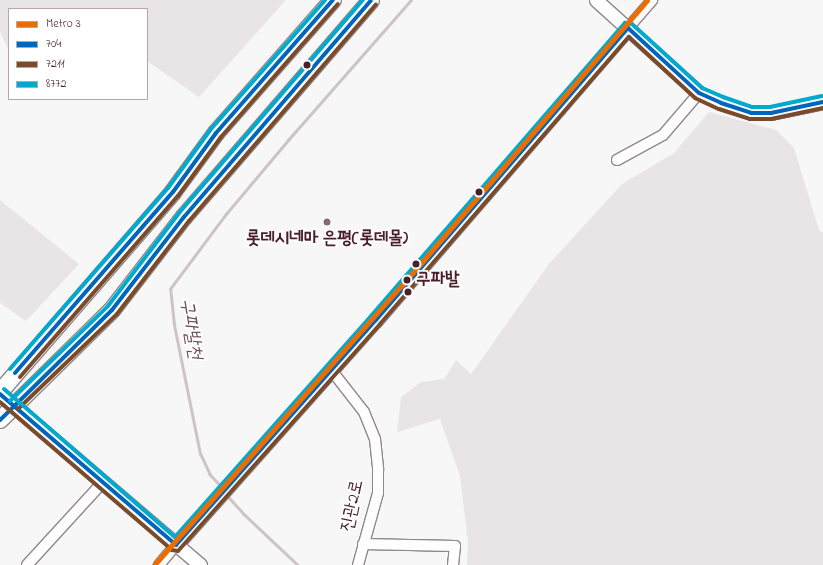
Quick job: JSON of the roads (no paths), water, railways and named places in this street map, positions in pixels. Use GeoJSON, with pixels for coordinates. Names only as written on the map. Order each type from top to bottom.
{"type":"FeatureCollection","features":[{"type":"Feature","properties":{"kind":"main road"},"geometry":{"type":"LineString","coordinates":[[0,393],[173,192],[216,133],[333,0]]}},
{"type":"Feature","properties":{"kind":"main road"},"geometry":{"type":"LineString","coordinates":[[0,420],[112,310],[184,217],[371,0]]}},
{"type":"Feature","properties":{"kind":"street"},"geometry":{"type":"LineString","coordinates":[[596,0],[699,93],[721,103],[751,113],[770,113],[823,102]]}},
{"type":"Feature","properties":{"kind":"street"},"geometry":{"type":"LineString","coordinates":[[159,565],[332,370],[652,0]]}},
{"type":"Feature","properties":{"kind":"street"},"geometry":{"type":"LineString","coordinates":[[617,160],[662,135],[699,93]]}},
{"type":"Feature","properties":{"kind":"street","name":"진관2로"},"geometry":{"type":"LineString","coordinates":[[332,370],[364,412],[375,439],[378,470],[378,493],[358,565]]}},
{"type":"Feature","properties":{"kind":"street"},"geometry":{"type":"LineString","coordinates":[[0,393],[200,565]]}},
{"type":"Feature","properties":{"kind":"street"},"geometry":{"type":"LineString","coordinates":[[27,565],[102,482]]}},
{"type":"Feature","properties":{"kind":"street"},"geometry":{"type":"LineString","coordinates":[[363,544],[455,546],[453,565]]}},
{"type":"Feature","properties":{"kind":"waterway","name":"구파발천"},"geometry":{"type":"LineString","coordinates":[[222,488],[210,475],[200,454],[174,325],[170,289],[226,214],[288,140],[411,0]]}},
{"type":"Feature","properties":{"kind":"waterway","name":"구파발천"},"geometry":{"type":"LineString","coordinates":[[226,494],[244,514],[298,565]]}},
{"type":"Feature","properties":{"kind":"metro line","name":"3"},"geometry":{"type":"LineString","coordinates":[[154,565],[403,284],[647,0]]}},
{"type":"Feature","properties":{"kind":"place","name":"롯데시네마 은평(롯데몰)"},"geometry":{"type":"Point","coordinates":[327,222]}},
{"type":"Feature","properties":{"kind":"place","name":"구파발"},"geometry":{"type":"Point","coordinates":[407,280]}}]}
